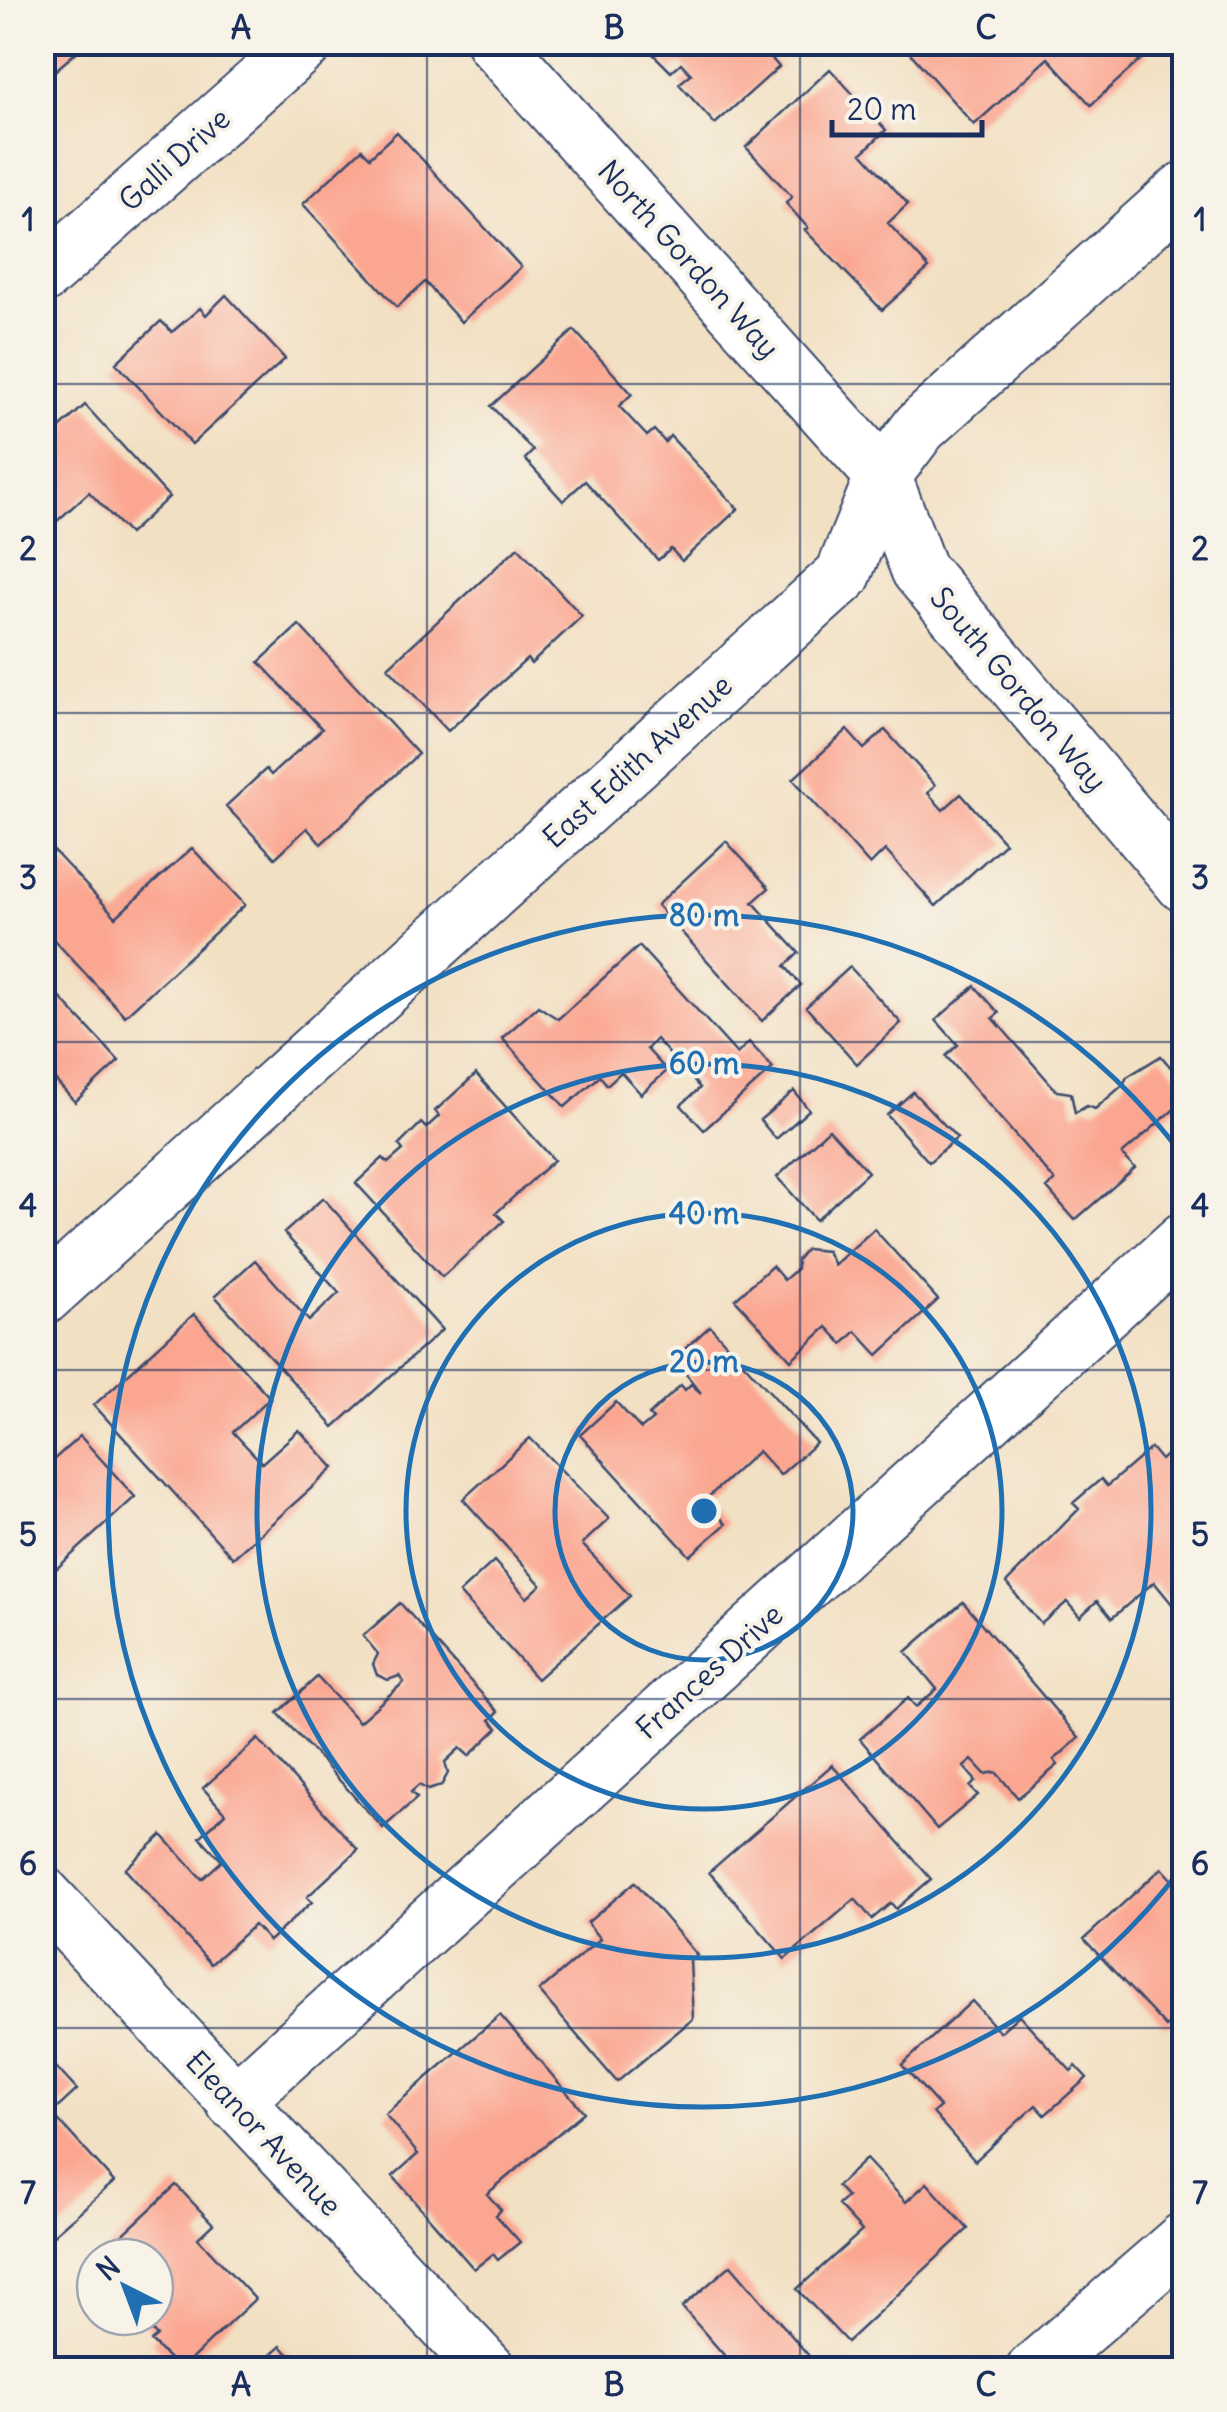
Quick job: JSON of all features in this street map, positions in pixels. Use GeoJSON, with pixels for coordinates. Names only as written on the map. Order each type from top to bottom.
{"type":"FeatureCollection","features":[{"type":"Feature","properties":{"kind":"street","name":"Galli Drive"},"geometry":{"type":"LineString","coordinates":[[42,276],[306,42]]}},
{"type":"Feature","properties":{"kind":"street","name":"North Gordon Way"},"geometry":{"type":"LineString","coordinates":[[494,42],[883,476]]}},
{"type":"Feature","properties":{"kind":"street","name":"East Edith Avenue"},"geometry":{"type":"LineString","coordinates":[[42,1298],[844,575],[883,476],[920,427],[1184,190]]}},
{"type":"Feature","properties":{"kind":"street","name":"South Gordon Way"},"geometry":{"type":"LineString","coordinates":[[883,476],[918,570],[1184,884]]}},
{"type":"Feature","properties":{"kind":"street","name":"Frances Drive"},"geometry":{"type":"LineString","coordinates":[[234,2102],[1184,1240]]}},
{"type":"Feature","properties":{"kind":"street","name":"Eleanor Avenue"},"geometry":{"type":"LineString","coordinates":[[42,1894],[488,2370]]}},
{"type":"Feature","properties":{"kind":"street"},"geometry":{"type":"LineString","coordinates":[[1034,2370],[1184,2240]]}},
{"type":"Feature","properties":{"kind":"building"},"geometry":{"type":"Polygon","coordinates":[[[42,42],[76,42],[81,48],[42,82],[42,42]]]}},
{"type":"Feature","properties":{"kind":"building"},"geometry":{"type":"Polygon","coordinates":[[[641,42],[757,42],[779,67],[715,124],[679,84],[691,74],[681,63],[671,72],[641,42]]]}},
{"type":"Feature","properties":{"kind":"building"},"geometry":{"type":"Polygon","coordinates":[[[910,42],[1136,42],[1147,54],[1091,105],[1048,58],[974,125],[905,47],[910,42]]]}},
{"type":"Feature","properties":{"kind":"building"},"geometry":{"type":"Polygon","coordinates":[[[830,69],[886,130],[862,153],[908,204],[888,223],[929,268],[882,310],[805,230],[808,228],[786,203],[792,197],[746,147],[830,69]]]}},
{"type":"Feature","properties":{"kind":"building"},"geometry":{"type":"Polygon","coordinates":[[[397,132],[521,267],[461,322],[425,282],[397,307],[303,204],[362,149],[370,157],[397,132]]]}},
{"type":"Feature","properties":{"kind":"building"},"geometry":{"type":"Polygon","coordinates":[[[226,295],[285,359],[192,444],[116,363],[161,321],[172,332],[200,308],[206,315],[226,295]]]}},
{"type":"Feature","properties":{"kind":"building"},"geometry":{"type":"Polygon","coordinates":[[[574,330],[632,394],[619,406],[647,436],[654,430],[665,442],[670,436],[738,509],[682,561],[671,549],[658,560],[585,481],[563,501],[525,459],[533,451],[491,406],[574,330]]]}},
{"type":"Feature","properties":{"kind":"building"},"geometry":{"type":"Polygon","coordinates":[[[85,405],[169,497],[129,534],[89,492],[42,535],[42,444],[85,405]]]}},
{"type":"Feature","properties":{"kind":"building"},"geometry":{"type":"Polygon","coordinates":[[[518,547],[582,616],[531,664],[527,659],[448,731],[388,667],[518,547]]]}},
{"type":"Feature","properties":{"kind":"building"},"geometry":{"type":"Polygon","coordinates":[[[299,625],[418,754],[321,844],[307,828],[275,858],[226,806],[266,769],[271,775],[322,729],[259,662],[299,625]]]}},
{"type":"Feature","properties":{"kind":"building"},"geometry":{"type":"Polygon","coordinates":[[[847,730],[864,749],[885,730],[935,785],[928,793],[943,810],[961,794],[1005,843],[936,906],[885,850],[870,865],[793,779],[847,730]]]}},
{"type":"Feature","properties":{"kind":"building"},"geometry":{"type":"Polygon","coordinates":[[[726,841],[769,888],[753,902],[799,953],[785,966],[801,985],[762,1021],[657,905],[726,841]]]}},
{"type":"Feature","properties":{"kind":"building"},"geometry":{"type":"Polygon","coordinates":[[[51,848],[116,917],[192,848],[245,905],[125,1016],[42,927],[42,856],[51,848]]]}},
{"type":"Feature","properties":{"kind":"building"},"geometry":{"type":"Polygon","coordinates":[[[639,946],[737,1054],[749,1042],[773,1068],[704,1130],[681,1105],[700,1088],[656,1039],[647,1049],[667,1071],[641,1094],[621,1072],[607,1085],[600,1076],[565,1107],[502,1038],[538,1006],[558,1019],[639,946]]]}},
{"type":"Feature","properties":{"kind":"building"},"geometry":{"type":"Polygon","coordinates":[[[850,967],[901,1023],[857,1064],[806,1007],[850,967]]]}},
{"type":"Feature","properties":{"kind":"building"},"geometry":{"type":"Polygon","coordinates":[[[42,978],[119,1061],[75,1102],[54,1079],[42,1089],[42,978]]]}},
{"type":"Feature","properties":{"kind":"building"},"geometry":{"type":"Polygon","coordinates":[[[975,986],[999,1013],[993,1018],[1057,1091],[1071,1093],[1075,1113],[1087,1106],[1095,1109],[1127,1077],[1161,1056],[1184,1083],[1184,1093],[1175,1102],[1178,1106],[1122,1154],[1135,1168],[1075,1220],[1047,1188],[1055,1181],[946,1056],[958,1045],[936,1020],[975,986]]]}},
{"type":"Feature","properties":{"kind":"building"},"geometry":{"type":"Polygon","coordinates":[[[476,1074],[554,1160],[496,1213],[504,1221],[442,1277],[356,1183],[383,1158],[388,1163],[403,1150],[399,1145],[421,1123],[426,1128],[439,1116],[435,1111],[476,1074]]]}},
{"type":"Feature","properties":{"kind":"building"},"geometry":{"type":"Polygon","coordinates":[[[794,1091],[809,1110],[776,1139],[760,1120],[794,1091]]]}},
{"type":"Feature","properties":{"kind":"building"},"geometry":{"type":"Polygon","coordinates":[[[913,1092],[957,1138],[929,1162],[887,1115],[913,1092]]]}},
{"type":"Feature","properties":{"kind":"building"},"geometry":{"type":"Polygon","coordinates":[[[829,1129],[868,1172],[816,1220],[777,1177],[829,1129]]]}},
{"type":"Feature","properties":{"kind":"building"},"geometry":{"type":"Polygon","coordinates":[[[323,1198],[442,1330],[334,1427],[215,1296],[255,1260],[309,1321],[339,1293],[284,1233],[323,1198]]]}},
{"type":"Feature","properties":{"kind":"building"},"geometry":{"type":"Polygon","coordinates":[[[874,1229],[938,1300],[878,1355],[856,1331],[843,1344],[827,1327],[791,1360],[735,1299],[772,1266],[784,1280],[797,1269],[797,1260],[806,1249],[827,1251],[834,1265],[874,1229]]]}},
{"type":"Feature","properties":{"kind":"building"},"geometry":{"type":"Polygon","coordinates":[[[194,1314],[270,1398],[233,1432],[262,1463],[299,1430],[334,1468],[233,1558],[94,1405],[194,1314]]]}},
{"type":"Feature","properties":{"kind":"building"},"geometry":{"type":"Polygon","coordinates":[[[710,1326],[816,1443],[780,1475],[758,1451],[705,1500],[726,1524],[690,1556],[580,1435],[616,1402],[641,1429],[653,1419],[649,1415],[681,1385],[685,1390],[691,1384],[701,1393],[674,1359],[710,1326]]]}},
{"type":"Feature","properties":{"kind":"building"},"geometry":{"type":"Polygon","coordinates":[[[80,1436],[135,1497],[42,1582],[42,1470],[80,1436]]]}},
{"type":"Feature","properties":{"kind":"building"},"geometry":{"type":"Polygon","coordinates":[[[530,1438],[609,1519],[582,1544],[630,1596],[537,1679],[459,1593],[494,1561],[527,1598],[541,1585],[463,1499],[530,1438]]]}},
{"type":"Feature","properties":{"kind":"building"},"geometry":{"type":"Polygon","coordinates":[[[1184,1439],[1184,1593],[1172,1604],[1154,1582],[1112,1618],[1097,1601],[1080,1617],[1067,1602],[1041,1624],[1006,1583],[1079,1509],[1073,1503],[1101,1479],[1107,1486],[1151,1448],[1161,1460],[1184,1439]]]}},
{"type":"Feature","properties":{"kind":"building"},"geometry":{"type":"Polygon","coordinates":[[[963,1602],[1079,1738],[1054,1760],[1058,1765],[1018,1798],[996,1772],[985,1774],[972,1760],[964,1767],[976,1781],[970,1787],[978,1795],[937,1829],[860,1739],[908,1698],[916,1707],[937,1689],[906,1652],[963,1602]]]}},
{"type":"Feature","properties":{"kind":"building"},"geometry":{"type":"Polygon","coordinates":[[[400,1603],[498,1712],[490,1720],[498,1728],[469,1756],[460,1748],[445,1762],[448,1773],[441,1786],[428,1790],[419,1785],[411,1792],[417,1798],[383,1828],[278,1713],[317,1677],[359,1722],[404,1682],[399,1676],[388,1680],[377,1675],[373,1664],[378,1654],[363,1636],[400,1603]]]}},
{"type":"Feature","properties":{"kind":"building"},"geometry":{"type":"Polygon","coordinates":[[[258,1739],[358,1850],[307,1897],[312,1902],[269,1941],[254,1925],[211,1964],[125,1869],[162,1835],[202,1879],[222,1861],[200,1837],[225,1813],[203,1788],[258,1739]]]}},
{"type":"Feature","properties":{"kind":"building"},"geometry":{"type":"Polygon","coordinates":[[[832,1765],[931,1879],[896,1909],[891,1903],[872,1919],[855,1899],[785,1959],[709,1872],[832,1765]]]}},
{"type":"Feature","properties":{"kind":"building"},"geometry":{"type":"Polygon","coordinates":[[[1162,1868],[1184,1892],[1184,2010],[1166,2027],[1084,1939],[1162,1868]]]}},
{"type":"Feature","properties":{"kind":"building"},"geometry":{"type":"Polygon","coordinates":[[[635,1882],[697,1955],[690,1961],[693,2019],[617,2082],[539,1991],[600,1939],[587,1923],[635,1882]]]}},
{"type":"Feature","properties":{"kind":"building"},"geometry":{"type":"Polygon","coordinates":[[[972,2001],[1000,2032],[1019,2015],[1071,2071],[1076,2066],[1087,2078],[1045,2115],[1036,2105],[975,2161],[933,2113],[940,2107],[902,2065],[972,2001]]]}},
{"type":"Feature","properties":{"kind":"building"},"geometry":{"type":"Polygon","coordinates":[[[500,2015],[584,2112],[487,2194],[501,2210],[496,2215],[520,2242],[498,2260],[493,2254],[474,2269],[393,2176],[418,2154],[385,2114],[500,2015]]]}},
{"type":"Feature","properties":{"kind":"building"},"geometry":{"type":"Polygon","coordinates":[[[42,2052],[77,2090],[52,2113],[114,2182],[42,2245],[42,2052]]]}},
{"type":"Feature","properties":{"kind":"building"},"geometry":{"type":"Polygon","coordinates":[[[866,2159],[906,2202],[927,2183],[968,2229],[847,2342],[797,2289],[862,2231],[838,2205],[847,2197],[837,2186],[866,2159]]]}},
{"type":"Feature","properties":{"kind":"building"},"geometry":{"type":"Polygon","coordinates":[[[176,2185],[213,2224],[198,2238],[255,2299],[180,2370],[151,2341],[156,2337],[175,2337],[175,2237],[120,2237],[176,2185]]]}},
{"type":"Feature","properties":{"kind":"building"},"geometry":{"type":"Polygon","coordinates":[[[731,2265],[821,2370],[721,2370],[730,2362],[682,2307],[731,2265]]]}},
{"type":"Feature","properties":{"kind":"building"},"geometry":{"type":"Polygon","coordinates":[[[281,2346],[298,2365],[307,2357],[318,2370],[253,2370],[281,2346]]]}}]}
